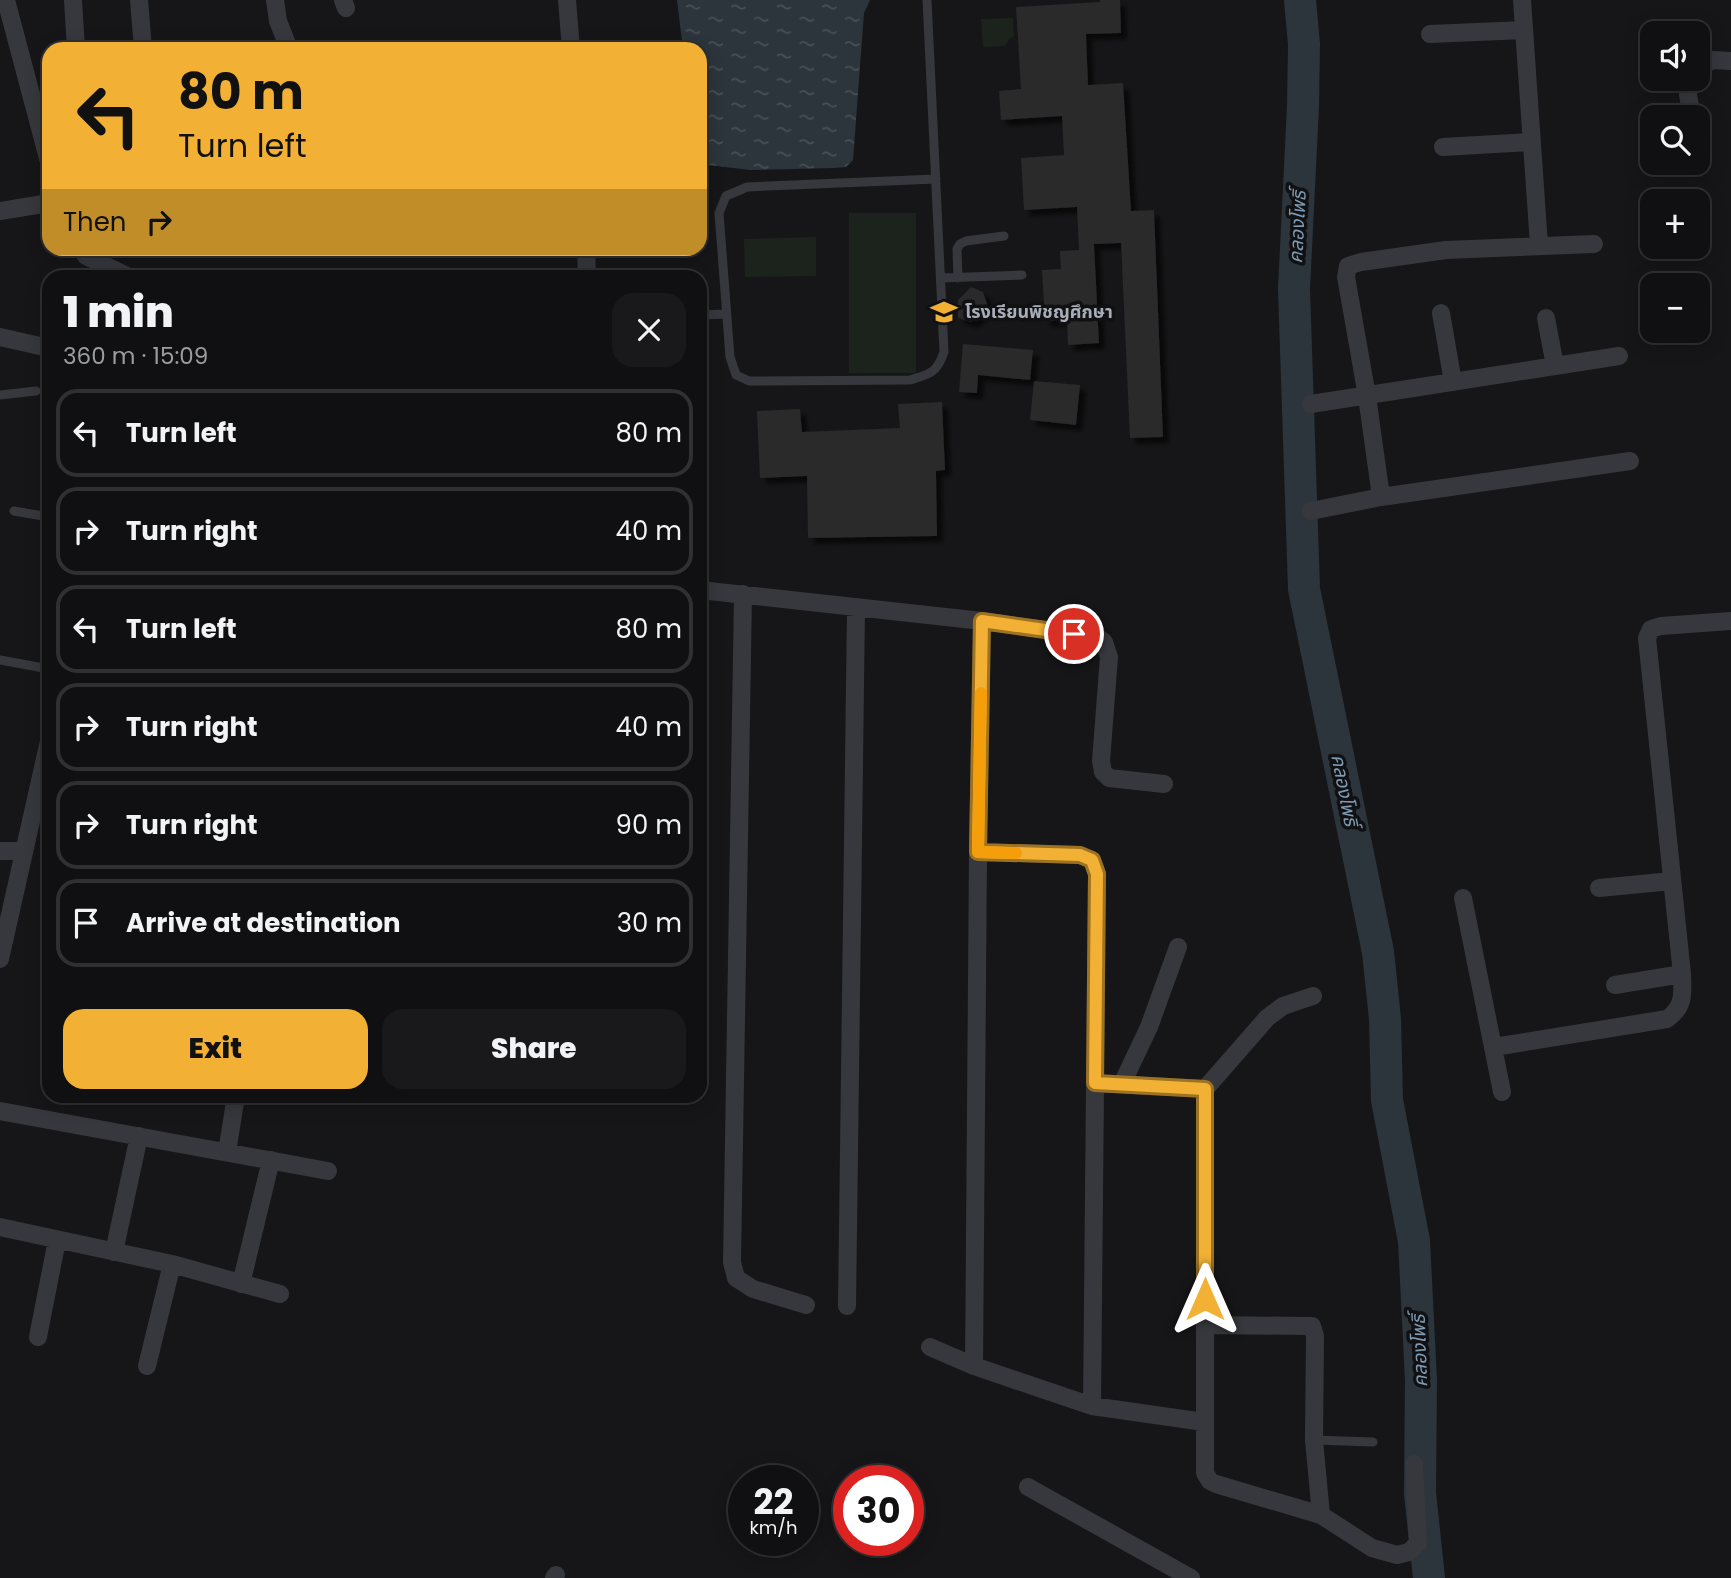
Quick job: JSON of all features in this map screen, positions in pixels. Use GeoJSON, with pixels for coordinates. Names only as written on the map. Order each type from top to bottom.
{"type":"FeatureCollection","features":[{"type":"Feature","properties":{"kind":"street"},"geometry":{"type":"LineString","coordinates":[[6,0],[42,136]]}},
{"type":"Feature","properties":{"kind":"street"},"geometry":{"type":"LineString","coordinates":[[73,0],[76,42]]}},
{"type":"Feature","properties":{"kind":"street"},"geometry":{"type":"LineString","coordinates":[[139,0],[142,42]]}},
{"type":"Feature","properties":{"kind":"street"},"geometry":{"type":"LineString","coordinates":[[275,0],[278,21],[286,42]]}},
{"type":"Feature","properties":{"kind":"street"},"geometry":{"type":"LineString","coordinates":[[567,0],[570,42]]}},
{"type":"Feature","properties":{"kind":"street"},"geometry":{"type":"LineString","coordinates":[[1522,0],[1539,245]]}},
{"type":"Feature","properties":{"kind":"street"},"geometry":{"type":"LineString","coordinates":[[1430,34],[1524,30]]}},
{"type":"Feature","properties":{"kind":"street"},"geometry":{"type":"LineString","coordinates":[[1710,61],[1731,61]]}},
{"type":"Feature","properties":{"kind":"street"},"geometry":{"type":"LineString","coordinates":[[1443,147],[1532,142]]}},
{"type":"Feature","properties":{"kind":"street"},"geometry":{"type":"LineString","coordinates":[[0,211],[42,204]]}},
{"type":"Feature","properties":{"kind":"street"},"geometry":{"type":"LineString","coordinates":[[1381,497],[1346,277],[1348,266],[1446,250],[1594,244]]}},
{"type":"Feature","properties":{"kind":"street"},"geometry":{"type":"LineString","coordinates":[[86,256],[112,270]]}},
{"type":"Feature","properties":{"kind":"street"},"geometry":{"type":"LineString","coordinates":[[1441,313],[1453,382]]}},
{"type":"Feature","properties":{"kind":"street"},"geometry":{"type":"LineString","coordinates":[[1546,318],[1555,366]]}},
{"type":"Feature","properties":{"kind":"street"},"geometry":{"type":"LineString","coordinates":[[0,337],[42,346]]}},
{"type":"Feature","properties":{"kind":"street"},"geometry":{"type":"LineString","coordinates":[[1311,404],[1619,356]]}},
{"type":"Feature","properties":{"kind":"street"},"geometry":{"type":"LineString","coordinates":[[1311,511],[1381,497],[1630,461]]}},
{"type":"Feature","properties":{"kind":"street"},"geometry":{"type":"LineString","coordinates":[[707,591],[982,621],[1097,637],[1104,642],[1109,657],[1101,761],[1103,772],[1109,778],[1164,784]]}},
{"type":"Feature","properties":{"kind":"street"},"geometry":{"type":"LineString","coordinates":[[743,594],[732,1262],[736,1278],[754,1289],[806,1305]]}},
{"type":"Feature","properties":{"kind":"street"},"geometry":{"type":"LineString","coordinates":[[847,1306],[856,607]]}},
{"type":"Feature","properties":{"kind":"street"},"geometry":{"type":"LineString","coordinates":[[974,1366],[982,621]]}},
{"type":"Feature","properties":{"kind":"street"},"geometry":{"type":"LineString","coordinates":[[1494,1047],[1667,1019],[1676,1012],[1683,999],[1682,974],[1647,638],[1651,629],[1661,626],[1731,621]]}},
{"type":"Feature","properties":{"kind":"street"},"geometry":{"type":"LineString","coordinates":[[0,959],[42,772]]}},
{"type":"Feature","properties":{"kind":"street"},"geometry":{"type":"LineString","coordinates":[[0,851],[24,850]]}},
{"type":"Feature","properties":{"kind":"street"},"geometry":{"type":"LineString","coordinates":[[978,852],[1080,855],[1092,860],[1097,874],[1092,1406]]}},
{"type":"Feature","properties":{"kind":"street"},"geometry":{"type":"LineString","coordinates":[[1598,888],[1672,881]]}},
{"type":"Feature","properties":{"kind":"street"},"geometry":{"type":"LineString","coordinates":[[1463,898],[1502,1093]]}},
{"type":"Feature","properties":{"kind":"street"},"geometry":{"type":"LineString","coordinates":[[1122,1084],[1149,1027],[1178,947]]}},
{"type":"Feature","properties":{"kind":"street"},"geometry":{"type":"LineString","coordinates":[[1615,985],[1682,974]]}},
{"type":"Feature","properties":{"kind":"street"},"geometry":{"type":"LineString","coordinates":[[1313,996],[1283,1006],[1267,1017],[1205,1089],[1205,1473],[1210,1481],[1321,1515],[1372,1548],[1396,1556],[1409,1552],[1418,1543],[1413,1464]]}},
{"type":"Feature","properties":{"kind":"street"},"geometry":{"type":"LineString","coordinates":[[1095,1083],[1205,1089]]}},
{"type":"Feature","properties":{"kind":"street"},"geometry":{"type":"LineString","coordinates":[[227,1152],[235,1103]]}},
{"type":"Feature","properties":{"kind":"street"},"geometry":{"type":"LineString","coordinates":[[0,1111],[328,1171]]}},
{"type":"Feature","properties":{"kind":"street"},"geometry":{"type":"LineString","coordinates":[[114,1252],[139,1136]]}},
{"type":"Feature","properties":{"kind":"street"},"geometry":{"type":"LineString","coordinates":[[241,1283],[271,1160]]}},
{"type":"Feature","properties":{"kind":"street"},"geometry":{"type":"LineString","coordinates":[[0,1227],[172,1264],[280,1294]]}},
{"type":"Feature","properties":{"kind":"street"},"geometry":{"type":"LineString","coordinates":[[38,1337],[57,1240]]}},
{"type":"Feature","properties":{"kind":"street"},"geometry":{"type":"LineString","coordinates":[[147,1366],[172,1264]]}},
{"type":"Feature","properties":{"kind":"street"},"geometry":{"type":"LineString","coordinates":[[1205,1325],[1312,1326],[1315,1336],[1314,1440],[1321,1515]]}},
{"type":"Feature","properties":{"kind":"street"},"geometry":{"type":"LineString","coordinates":[[930,1347],[974,1366],[1092,1406],[1204,1422]]}},
{"type":"Feature","properties":{"kind":"street"},"geometry":{"type":"LineString","coordinates":[[1027,1487],[1190,1578]]}},
{"type":"Feature","properties":{"kind":"lane"},"geometry":{"type":"LineString","coordinates":[[927,0],[941,278],[944,352],[939,367],[926,376],[910,380],[750,382],[736,375],[730,357],[719,213],[726,196],[747,187],[936,179]]}},
{"type":"Feature","properties":{"kind":"lane"},"geometry":{"type":"LineString","coordinates":[[958,278],[957,250],[960,244],[1004,236]]}},
{"type":"Feature","properties":{"kind":"lane"},"geometry":{"type":"LineString","coordinates":[[941,278],[1022,275]]}},
{"type":"Feature","properties":{"kind":"lane"},"geometry":{"type":"LineString","coordinates":[[707,315],[726,314]]}},
{"type":"Feature","properties":{"kind":"lane"},"geometry":{"type":"LineString","coordinates":[[0,395],[36,391]]}},
{"type":"Feature","properties":{"kind":"lane"},"geometry":{"type":"LineString","coordinates":[[15,511],[42,516]]}},
{"type":"Feature","properties":{"kind":"lane"},"geometry":{"type":"LineString","coordinates":[[0,660],[42,668]]}},
{"type":"Feature","properties":{"kind":"lane"},"geometry":{"type":"LineString","coordinates":[[1314,1440],[1373,1442]]}},
{"type":"Feature","properties":{"kind":"shaded area"},"geometry":{"type":"Polygon","coordinates":[[[1013,18],[1014,36],[1005,46],[983,47],[981,19],[1013,18]]]}},
{"type":"Feature","properties":{"kind":"shaded area"},"geometry":{"type":"Polygon","coordinates":[[[849,213],[916,213],[916,373],[849,373],[849,213]]]}},
{"type":"Feature","properties":{"kind":"shaded area"},"geometry":{"type":"Polygon","coordinates":[[[816,237],[816,276],[745,277],[744,239],[816,237]]]}},
{"type":"Feature","properties":{"kind":"water"},"geometry":{"type":"Polygon","coordinates":[[[677,0],[870,0],[864,13],[853,160],[846,167],[834,168],[750,170],[709,165],[707,42],[682,42],[677,0]]]}},
{"type":"Feature","properties":{"kind":"building"},"geometry":{"type":"Polygon","coordinates":[[[1120,0],[1121,33],[1086,34],[1088,85],[1123,83],[1131,211],[1154,210],[1163,437],[1130,438],[1121,243],[1094,244],[1099,343],[1068,345],[1067,320],[1045,321],[1042,270],[1061,269],[1060,251],[1079,250],[1077,207],[1024,210],[1021,158],[1064,155],[1062,116],[1001,120],[999,91],[1021,89],[1016,7],[1120,0]]]}},
{"type":"Feature","properties":{"kind":"building"},"geometry":{"type":"Polygon","coordinates":[[[971,287],[983,292],[987,304],[983,314],[971,322],[958,318],[958,300],[971,287]]]}},
{"type":"Feature","properties":{"kind":"building"},"geometry":{"type":"Polygon","coordinates":[[[963,344],[1033,350],[1030,380],[978,375],[977,393],[959,392],[963,344]]]}},
{"type":"Feature","properties":{"kind":"building"},"geometry":{"type":"Polygon","coordinates":[[[1034,381],[1080,385],[1076,425],[1030,420],[1034,381]]]}},
{"type":"Feature","properties":{"kind":"building"},"geometry":{"type":"Polygon","coordinates":[[[942,402],[945,470],[936,471],[937,536],[808,538],[807,476],[760,478],[757,411],[800,409],[802,432],[900,428],[898,404],[942,402]]]}},
{"type":"Feature","properties":{"kind":"waterway","name":"คลองโพธิ์"},"geometry":{"type":"LineString","coordinates":[[1300,0],[1304,44],[1303,106],[1294,289],[1304,589],[1378,952],[1385,1019],[1387,1100],[1414,1241],[1421,1380],[1420,1493],[1429,1578]]}},
{"type":"Feature","properties":{"kind":"slow traffic"},"geometry":{"type":"LineString","coordinates":[[981,693],[978,852],[1016,853]]}},
{"type":"Feature","properties":{"kind":"place","name":"โรงเรียนพิชญศึกษา"},"geometry":{"type":"Point","coordinates":[944,312]}},
{"type":"Feature","properties":{"kind":"route"},"geometry":{"type":"LineString","coordinates":[[1074,634],[982,621],[978,852],[1080,855],[1092,860],[1097,874],[1095,1083],[1205,1089],[1205,1299]]}}]}
